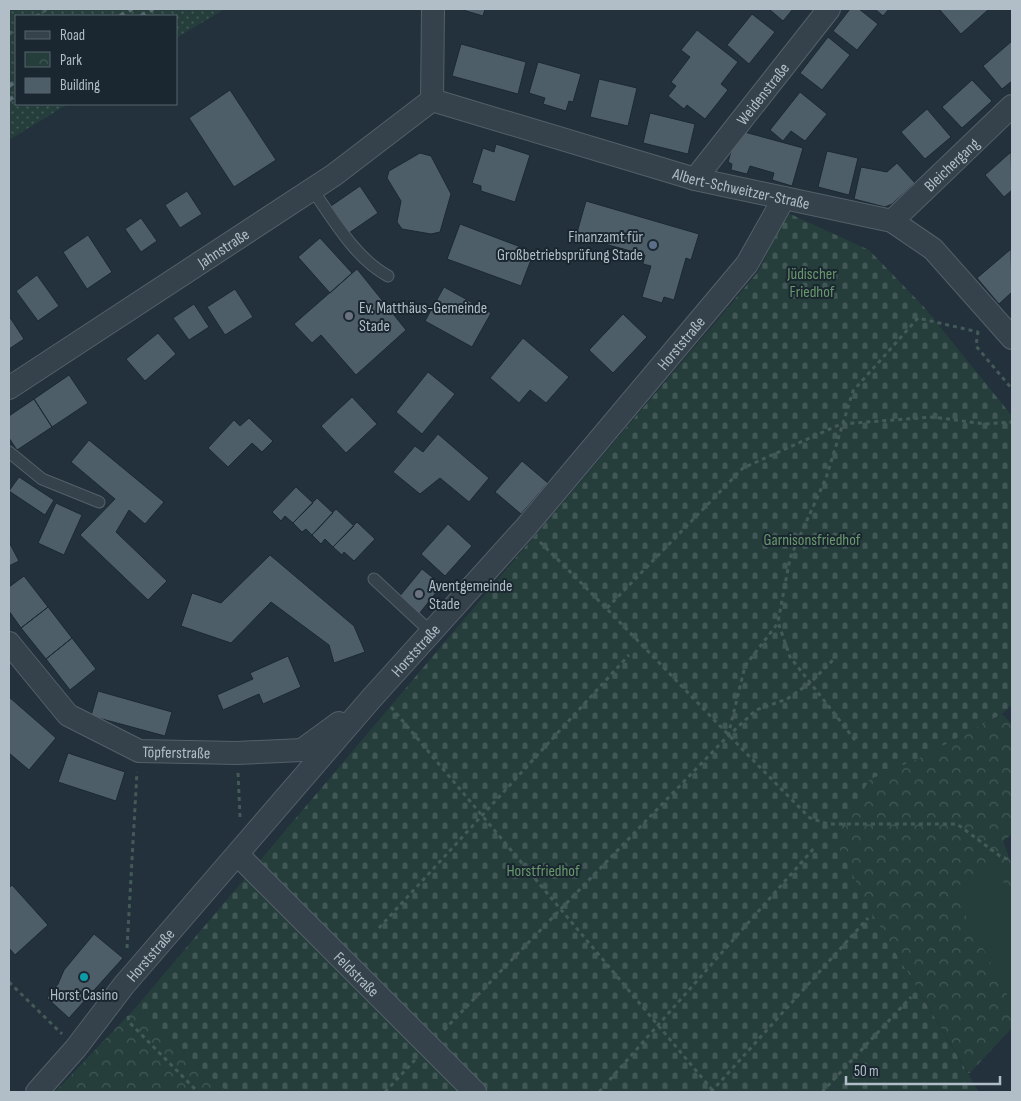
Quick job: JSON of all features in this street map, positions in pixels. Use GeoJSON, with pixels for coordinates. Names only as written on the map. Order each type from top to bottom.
{"type":"FeatureCollection","features":[{"type":"Feature","properties":{"kind":"street"},"geometry":{"type":"LineString","coordinates":[[432,100],[433,9]]}},
{"type":"Feature","properties":{"kind":"street","name":"Weidenstraße"},"geometry":{"type":"LineString","coordinates":[[695,179],[829,9]]}},
{"type":"Feature","properties":{"kind":"street","name":"Albert-Schweitzer-Straße"},"geometry":{"type":"LineString","coordinates":[[432,100],[695,179],[892,221],[933,249],[1012,338]]}},
{"type":"Feature","properties":{"kind":"street","name":"Jahnstraße"},"geometry":{"type":"LineString","coordinates":[[9,388],[334,175],[432,100]]}},
{"type":"Feature","properties":{"kind":"street","name":"Bleichergang"},"geometry":{"type":"LineString","coordinates":[[892,221],[1012,106]]}},
{"type":"Feature","properties":{"kind":"street","name":"Horststraße"},"geometry":{"type":"LineString","coordinates":[[37,1092],[76,1048],[124,985],[374,696],[526,527],[747,264],[784,198]]}},
{"type":"Feature","properties":{"kind":"street","name":"Töpferstraße"},"geometry":{"type":"LineString","coordinates":[[9,643],[68,715],[139,751],[237,753],[302,750],[374,696]]}},
{"type":"Feature","properties":{"kind":"street","name":"Feldstraße"},"geometry":{"type":"LineString","coordinates":[[240,852],[475,1092]]}},
{"type":"Feature","properties":{"kind":"lane"},"geometry":{"type":"LineString","coordinates":[[312,189],[354,246],[376,269],[388,276]]}},
{"type":"Feature","properties":{"kind":"lane"},"geometry":{"type":"LineString","coordinates":[[9,452],[42,479],[99,502]]}},
{"type":"Feature","properties":{"kind":"lane"},"geometry":{"type":"LineString","coordinates":[[374,579],[432,633]]}},
{"type":"Feature","properties":{"kind":"path"},"geometry":{"type":"LineString","coordinates":[[983,304],[976,346],[1012,389]]}},
{"type":"Feature","properties":{"kind":"path"},"geometry":{"type":"LineString","coordinates":[[728,737],[745,666],[778,622],[790,558],[826,478],[841,424],[853,391],[918,318],[978,332]]}},
{"type":"Feature","properties":{"kind":"path"},"geometry":{"type":"LineString","coordinates":[[607,608],[744,468],[841,424],[933,418],[985,424],[1012,422]]}},
{"type":"Feature","properties":{"kind":"path"},"geometry":{"type":"LineString","coordinates":[[526,527],[607,608],[728,737],[810,818],[828,824],[957,824],[1000,856],[1012,861]]}},
{"type":"Feature","properties":{"kind":"path"},"geometry":{"type":"LineString","coordinates":[[778,622],[790,657],[855,740]]}},
{"type":"Feature","properties":{"kind":"path"},"geometry":{"type":"LineString","coordinates":[[379,928],[629,656]]}},
{"type":"Feature","properties":{"kind":"path"},"geometry":{"type":"LineString","coordinates":[[384,1092],[756,710],[787,699],[810,683],[834,659]]}},
{"type":"Feature","properties":{"kind":"path"},"geometry":{"type":"LineString","coordinates":[[374,696],[482,814],[713,1092],[868,918]]}},
{"type":"Feature","properties":{"kind":"path"},"geometry":{"type":"LineString","coordinates":[[139,751],[124,985],[129,1022],[198,1092]]}},
{"type":"Feature","properties":{"kind":"path"},"geometry":{"type":"LineString","coordinates":[[237,753],[240,852]]}},
{"type":"Feature","properties":{"kind":"path"},"geometry":{"type":"LineString","coordinates":[[600,1092],[815,848]]}},
{"type":"Feature","properties":{"kind":"path"},"geometry":{"type":"LineString","coordinates":[[9,982],[76,1048]]}},
{"type":"Feature","properties":{"kind":"path"},"geometry":{"type":"LineString","coordinates":[[822,1092],[911,997]]}},
{"type":"Feature","properties":{"kind":"green space"},"geometry":{"type":"Polygon","coordinates":[[[9,9],[225,9],[178,37],[178,15],[15,15],[15,105],[66,105],[9,140],[9,9]]]}},
{"type":"Feature","properties":{"kind":"green space"},"geometry":{"type":"Polygon","coordinates":[[[788,213],[869,250],[924,307],[1012,416],[1012,705],[1002,714],[924,756],[869,780],[873,915],[979,1092],[227,1092],[136,1007],[758,272],[788,213]]]}},
{"type":"Feature","properties":{"kind":"green space"},"geometry":{"type":"Polygon","coordinates":[[[1002,714],[1012,724],[1012,834],[1003,841],[1012,865],[1012,1028],[969,1074],[873,915],[836,842],[869,780],[924,756],[1002,714]]]}},
{"type":"Feature","properties":{"kind":"green space"},"geometry":{"type":"Polygon","coordinates":[[[995,866],[1012,899],[1012,1004],[952,889],[995,866]]]}},
{"type":"Feature","properties":{"kind":"green space"},"geometry":{"type":"Polygon","coordinates":[[[136,1007],[227,1092],[55,1092],[136,1007]]]}},
{"type":"Feature","properties":{"kind":"building"},"geometry":{"type":"Polygon","coordinates":[[[460,9],[485,9],[483,16],[460,9]]]}},
{"type":"Feature","properties":{"kind":"building"},"geometry":{"type":"Polygon","coordinates":[[[769,9],[793,9],[783,21],[769,9]]]}},
{"type":"Feature","properties":{"kind":"building"},"geometry":{"type":"Polygon","coordinates":[[[850,9],[859,9],[878,24],[857,50],[833,31],[850,9]]]}},
{"type":"Feature","properties":{"kind":"building"},"geometry":{"type":"Polygon","coordinates":[[[875,9],[889,9],[883,16],[875,9]]]}},
{"type":"Feature","properties":{"kind":"building"},"geometry":{"type":"Polygon","coordinates":[[[939,9],[989,9],[961,34],[939,9]]]}},
{"type":"Feature","properties":{"kind":"building"},"geometry":{"type":"Polygon","coordinates":[[[752,14],[775,32],[749,64],[727,45],[752,14]]]}},
{"type":"Feature","properties":{"kind":"building"},"geometry":{"type":"Polygon","coordinates":[[[697,30],[738,62],[721,84],[728,90],[705,119],[687,105],[684,109],[668,96],[676,86],[671,82],[690,57],[681,50],[697,30]]]}},
{"type":"Feature","properties":{"kind":"building"},"geometry":{"type":"Polygon","coordinates":[[[828,37],[850,55],[822,90],[800,73],[828,37]]]}},
{"type":"Feature","properties":{"kind":"building"},"geometry":{"type":"Polygon","coordinates":[[[1012,41],[1012,81],[1002,89],[983,66],[1012,41]]]}},
{"type":"Feature","properties":{"kind":"building"},"geometry":{"type":"Polygon","coordinates":[[[461,44],[526,62],[518,94],[452,76],[461,44]]]}},
{"type":"Feature","properties":{"kind":"building"},"geometry":{"type":"Polygon","coordinates":[[[538,62],[581,74],[573,102],[569,101],[566,111],[543,104],[545,98],[529,93],[538,62]]]}},
{"type":"Feature","properties":{"kind":"building"},"geometry":{"type":"Polygon","coordinates":[[[599,79],[637,88],[628,126],[590,117],[599,79]]]}},
{"type":"Feature","properties":{"kind":"building"},"geometry":{"type":"Polygon","coordinates":[[[972,80],[992,101],[962,128],[942,107],[972,80]]]}},
{"type":"Feature","properties":{"kind":"building"},"geometry":{"type":"Polygon","coordinates":[[[230,90],[276,160],[234,187],[189,118],[230,90]]]}},
{"type":"Feature","properties":{"kind":"building"},"geometry":{"type":"Polygon","coordinates":[[[800,92],[827,114],[805,141],[791,131],[783,141],[770,130],[800,92]]]}},
{"type":"Feature","properties":{"kind":"building"},"geometry":{"type":"Polygon","coordinates":[[[927,109],[951,137],[925,159],[901,132],[927,109]]]}},
{"type":"Feature","properties":{"kind":"building"},"geometry":{"type":"Polygon","coordinates":[[[650,113],[695,124],[688,154],[643,143],[650,113]]]}},
{"type":"Feature","properties":{"kind":"building"},"geometry":{"type":"Polygon","coordinates":[[[737,130],[803,148],[792,186],[772,180],[774,173],[750,166],[747,174],[731,170],[732,164],[728,162],[737,130]]]}},
{"type":"Feature","properties":{"kind":"building"},"geometry":{"type":"Polygon","coordinates":[[[496,144],[530,155],[515,202],[481,191],[481,186],[472,183],[483,148],[494,152],[496,144]]]}},
{"type":"Feature","properties":{"kind":"building"},"geometry":{"type":"Polygon","coordinates":[[[827,151],[858,158],[849,195],[818,187],[827,151]]]}},
{"type":"Feature","properties":{"kind":"building"},"geometry":{"type":"Polygon","coordinates":[[[1011,152],[1012,190],[1004,197],[985,175],[1011,152]]]}},
{"type":"Feature","properties":{"kind":"building"},"geometry":{"type":"Polygon","coordinates":[[[420,153],[431,156],[451,194],[440,232],[431,234],[402,229],[397,222],[401,201],[387,178],[389,171],[420,153]]]}},
{"type":"Feature","properties":{"kind":"building"},"geometry":{"type":"Polygon","coordinates":[[[897,163],[915,183],[892,204],[885,207],[854,199],[861,167],[887,172],[897,163]]]}},
{"type":"Feature","properties":{"kind":"building"},"geometry":{"type":"Polygon","coordinates":[[[360,186],[378,213],[346,235],[328,208],[360,186]]]}},
{"type":"Feature","properties":{"kind":"building"},"geometry":{"type":"Polygon","coordinates":[[[187,191],[202,214],[180,228],[165,205],[187,191]]]}},
{"type":"Feature","properties":{"kind":"building","name":"Finanzamt für Großbetriebsprüfung Stade"},"geometry":{"type":"Polygon","coordinates":[[[586,201],[699,234],[691,260],[686,258],[674,300],[664,297],[662,303],[642,297],[651,266],[643,264],[645,255],[576,236],[586,201]]]}},
{"type":"Feature","properties":{"kind":"building"},"geometry":{"type":"Polygon","coordinates":[[[141,218],[157,241],[141,252],[125,229],[141,218]]]}},
{"type":"Feature","properties":{"kind":"building"},"geometry":{"type":"Polygon","coordinates":[[[460,224],[534,252],[521,286],[447,259],[460,224]]]}},
{"type":"Feature","properties":{"kind":"building"},"geometry":{"type":"Polygon","coordinates":[[[88,235],[112,272],[87,289],[63,252],[88,235]]]}},
{"type":"Feature","properties":{"kind":"building"},"geometry":{"type":"Polygon","coordinates":[[[320,238],[352,273],[330,293],[298,257],[320,238]]]}},
{"type":"Feature","properties":{"kind":"building"},"geometry":{"type":"Polygon","coordinates":[[[1011,249],[1012,292],[999,304],[977,278],[1011,249]]]}},
{"type":"Feature","properties":{"kind":"building","name":"Ev. Matthäus-Gemeinde Stade"},"geometry":{"type":"Polygon","coordinates":[[[357,269],[406,330],[356,375],[321,335],[312,343],[294,324],[357,269]]]}},
{"type":"Feature","properties":{"kind":"building"},"geometry":{"type":"Polygon","coordinates":[[[37,275],[59,306],[38,321],[16,291],[37,275]]]}},
{"type":"Feature","properties":{"kind":"building"},"geometry":{"type":"Polygon","coordinates":[[[444,287],[491,313],[472,347],[425,321],[444,287]]]}},
{"type":"Feature","properties":{"kind":"building"},"geometry":{"type":"Polygon","coordinates":[[[235,289],[253,317],[225,335],[207,307],[235,289]]]}},
{"type":"Feature","properties":{"kind":"building"},"geometry":{"type":"Polygon","coordinates":[[[194,304],[209,327],[189,340],[173,318],[194,304]]]}},
{"type":"Feature","properties":{"kind":"building"},"geometry":{"type":"Polygon","coordinates":[[[623,314],[647,337],[613,373],[589,350],[623,314]]]}},
{"type":"Feature","properties":{"kind":"building"},"geometry":{"type":"Polygon","coordinates":[[[9,316],[24,339],[9,349],[9,316]]]}},
{"type":"Feature","properties":{"kind":"building"},"geometry":{"type":"Polygon","coordinates":[[[158,333],[176,354],[145,381],[126,359],[158,333]]]}},
{"type":"Feature","properties":{"kind":"building"},"geometry":{"type":"Polygon","coordinates":[[[523,338],[569,377],[546,403],[530,390],[519,403],[490,378],[523,338]]]}},
{"type":"Feature","properties":{"kind":"building"},"geometry":{"type":"Polygon","coordinates":[[[428,372],[455,394],[422,434],[396,412],[428,372]]]}},
{"type":"Feature","properties":{"kind":"building"},"geometry":{"type":"Polygon","coordinates":[[[69,375],[88,403],[52,427],[34,399],[69,375]]]}},
{"type":"Feature","properties":{"kind":"building"},"geometry":{"type":"Polygon","coordinates":[[[352,397],[377,424],[346,453],[321,426],[352,397]]]}},
{"type":"Feature","properties":{"kind":"building"},"geometry":{"type":"Polygon","coordinates":[[[34,399],[52,427],[17,450],[9,438],[9,416],[34,399]]]}},
{"type":"Feature","properties":{"kind":"building"},"geometry":{"type":"Polygon","coordinates":[[[249,418],[273,441],[262,452],[252,443],[228,467],[208,448],[234,420],[240,426],[249,418]]]}},
{"type":"Feature","properties":{"kind":"building"},"geometry":{"type":"Polygon","coordinates":[[[438,434],[489,478],[469,502],[440,478],[420,494],[393,472],[415,446],[423,452],[438,434]]]}},
{"type":"Feature","properties":{"kind":"building"},"geometry":{"type":"Polygon","coordinates":[[[89,440],[164,502],[145,524],[129,510],[116,532],[167,581],[148,600],[80,535],[115,499],[71,462],[89,440]]]}},
{"type":"Feature","properties":{"kind":"building"},"geometry":{"type":"Polygon","coordinates":[[[522,461],[548,483],[521,514],[495,492],[522,461]]]}},
{"type":"Feature","properties":{"kind":"building"},"geometry":{"type":"Polygon","coordinates":[[[19,477],[54,500],[45,515],[9,491],[19,477]]]}},
{"type":"Feature","properties":{"kind":"building"},"geometry":{"type":"Polygon","coordinates":[[[296,487],[313,503],[293,523],[285,516],[281,521],[272,512],[296,487]]]}},
{"type":"Feature","properties":{"kind":"building"},"geometry":{"type":"Polygon","coordinates":[[[317,498],[333,513],[312,535],[306,529],[302,532],[293,523],[317,498]]]}},
{"type":"Feature","properties":{"kind":"building"},"geometry":{"type":"Polygon","coordinates":[[[56,503],[82,515],[64,555],[38,543],[56,503]]]}},
{"type":"Feature","properties":{"kind":"building"},"geometry":{"type":"Polygon","coordinates":[[[336,509],[354,526],[333,547],[325,539],[321,544],[312,535],[336,509]]]}},
{"type":"Feature","properties":{"kind":"building"},"geometry":{"type":"Polygon","coordinates":[[[357,522],[375,539],[354,561],[344,552],[342,555],[333,547],[357,522]]]}},
{"type":"Feature","properties":{"kind":"building"},"geometry":{"type":"Polygon","coordinates":[[[448,524],[472,546],[445,576],[421,554],[448,524]]]}},
{"type":"Feature","properties":{"kind":"building"},"geometry":{"type":"Polygon","coordinates":[[[9,542],[19,561],[9,566],[9,542]]]}},
{"type":"Feature","properties":{"kind":"building"},"geometry":{"type":"Polygon","coordinates":[[[270,555],[354,626],[365,652],[334,663],[329,645],[271,602],[231,643],[181,626],[192,593],[221,603],[270,555]]]}},
{"type":"Feature","properties":{"kind":"building"},"geometry":{"type":"Polygon","coordinates":[[[422,569],[442,585],[419,614],[399,597],[422,569]]]}},
{"type":"Feature","properties":{"kind":"building"},"geometry":{"type":"Polygon","coordinates":[[[24,576],[48,607],[21,628],[9,611],[9,587],[24,576]]]}},
{"type":"Feature","properties":{"kind":"building"},"geometry":{"type":"Polygon","coordinates":[[[48,607],[72,638],[46,659],[21,628],[48,607]]]}},
{"type":"Feature","properties":{"kind":"building"},"geometry":{"type":"Polygon","coordinates":[[[72,638],[96,669],[70,690],[46,659],[72,638]]]}},
{"type":"Feature","properties":{"kind":"building"},"geometry":{"type":"Polygon","coordinates":[[[288,656],[301,687],[263,704],[259,694],[223,710],[217,695],[253,679],[250,673],[288,656]]]}},
{"type":"Feature","properties":{"kind":"building"},"geometry":{"type":"Polygon","coordinates":[[[98,691],[172,712],[165,736],[91,716],[98,691]]]}},
{"type":"Feature","properties":{"kind":"building"},"geometry":{"type":"Polygon","coordinates":[[[9,697],[56,738],[29,770],[9,753],[9,697]]]}},
{"type":"Feature","properties":{"kind":"building"},"geometry":{"type":"Polygon","coordinates":[[[68,753],[125,772],[116,801],[58,782],[68,753]]]}},
{"type":"Feature","properties":{"kind":"building"},"geometry":{"type":"Polygon","coordinates":[[[12,885],[48,925],[15,955],[9,948],[9,888],[12,885]]]}},
{"type":"Feature","properties":{"kind":"building","name":"Horst Casino"},"geometry":{"type":"Polygon","coordinates":[[[94,934],[123,958],[69,1018],[47,998],[58,984],[64,970],[94,934]]]}},
{"type":"Feature","properties":{"kind":"railway"},"geometry":{"type":"LineString","coordinates":[[122,15],[132,9]]}},
{"type":"Feature","properties":{"kind":"railway"},"geometry":{"type":"LineString","coordinates":[[143,15],[153,9]]}},
{"type":"Feature","properties":{"kind":"railway"},"geometry":{"type":"LineString","coordinates":[[9,86],[15,82]]}},
{"type":"Feature","properties":{"kind":"railway"},"geometry":{"type":"LineString","coordinates":[[9,100],[15,96]]}},
{"type":"Feature","properties":{"kind":"place","name":"Finanzamt für Großbetriebsprüfung Stade"},"geometry":{"type":"Point","coordinates":[653,245]}},
{"type":"Feature","properties":{"kind":"place","name":"Ev. Matthäus-Gemeinde Stade"},"geometry":{"type":"Point","coordinates":[349,316]}},
{"type":"Feature","properties":{"kind":"place","name":"Aventgemeinde Stade"},"geometry":{"type":"Point","coordinates":[419,594]}},
{"type":"Feature","properties":{"kind":"place","name":"Horst Casino"},"geometry":{"type":"Point","coordinates":[84,977]}},
{"type":"Feature","properties":{"kind":"park label","name":"Jüdischer Friedhof"},"geometry":{"type":"Point","coordinates":[812,282]}},
{"type":"Feature","properties":{"kind":"park label","name":"Garnisonsfriedhof"},"geometry":{"type":"Point","coordinates":[812,539]}},
{"type":"Feature","properties":{"kind":"park label","name":"Horstfriedhof"},"geometry":{"type":"Point","coordinates":[543,870]}}]}
